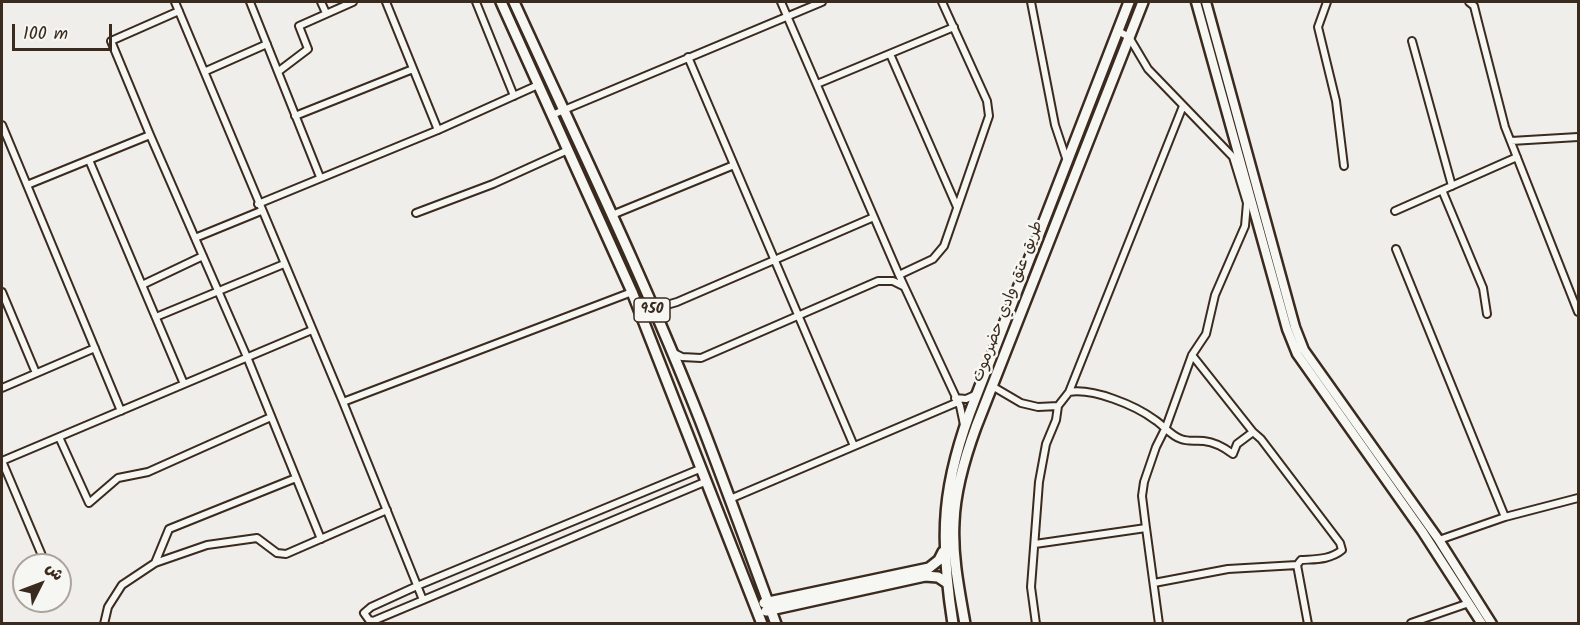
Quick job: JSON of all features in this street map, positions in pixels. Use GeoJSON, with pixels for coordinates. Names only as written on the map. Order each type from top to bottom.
{"type":"FeatureCollection","features":[{"type":"Feature","properties":{"kind":"main road","name":"950"},"geometry":{"type":"LineString","coordinates":[[501,2],[632,292],[762,624]]}},
{"type":"Feature","properties":{"kind":"main road","name":"950"},"geometry":{"type":"LineString","coordinates":[[514,2],[612,214],[671,351],[776,624]]}},
{"type":"Feature","properties":{"kind":"main road","name":"طريق عتق وادي حضرموت"},"geometry":{"type":"LineString","coordinates":[[953,624],[944,550],[945,515],[949,484],[963,429],[1130,2]]}},
{"type":"Feature","properties":{"kind":"main road","name":"طريق عتق وادي حضرموت"},"geometry":{"type":"LineString","coordinates":[[965,624],[959,588],[954,522],[959,486],[970,443],[1143,2]]}},
{"type":"Feature","properties":{"kind":"main road"},"geometry":{"type":"LineString","coordinates":[[949,484],[959,486]]}},
{"type":"Feature","properties":{"kind":"main road"},"geometry":{"type":"LineString","coordinates":[[770,606],[929,568],[939,560],[944,550]]}},
{"type":"Feature","properties":{"kind":"main road"},"geometry":{"type":"LineString","coordinates":[[756,609],[926,576],[938,577],[947,583]]}},
{"type":"Feature","properties":{"kind":"street"},"geometry":{"type":"LineString","coordinates":[[175,2],[206,71],[258,204],[343,402],[423,600]]}},
{"type":"Feature","properties":{"kind":"street"},"geometry":{"type":"LineString","coordinates":[[250,2],[320,177]]}},
{"type":"Feature","properties":{"kind":"street"},"geometry":{"type":"LineString","coordinates":[[321,2],[326,13]]}},
{"type":"Feature","properties":{"kind":"street"},"geometry":{"type":"LineString","coordinates":[[279,71],[308,49],[299,26],[353,2]]}},
{"type":"Feature","properties":{"kind":"street"},"geometry":{"type":"LineString","coordinates":[[386,2],[438,130]]}},
{"type":"Feature","properties":{"kind":"street"},"geometry":{"type":"LineString","coordinates":[[476,2],[514,96]]}},
{"type":"Feature","properties":{"kind":"street"},"geometry":{"type":"LineString","coordinates":[[782,2],[904,287],[963,416],[963,429]]}},
{"type":"Feature","properties":{"kind":"street"},"geometry":{"type":"LineString","coordinates":[[552,115],[822,2]]}},
{"type":"Feature","properties":{"kind":"street"},"geometry":{"type":"LineString","coordinates":[[899,275],[928,262],[938,255],[944,246],[988,122],[987,101],[942,2]]}},
{"type":"Feature","properties":{"kind":"street"},"geometry":{"type":"LineString","coordinates":[[1031,2],[1055,125],[1067,161]]}},
{"type":"Feature","properties":{"kind":"street"},"geometry":{"type":"LineString","coordinates":[[1196,2],[1287,329],[1297,354],[1422,531],[1482,624]]}},
{"type":"Feature","properties":{"kind":"street"},"geometry":{"type":"LineString","coordinates":[[1206,2],[1295,327],[1304,350],[1439,540],[1492,624]]}},
{"type":"Feature","properties":{"kind":"street"},"geometry":{"type":"LineString","coordinates":[[1327,2],[1318,27],[1336,101],[1344,166]]}},
{"type":"Feature","properties":{"kind":"street"},"geometry":{"type":"LineString","coordinates":[[1469,2],[1474,6],[1495,93],[1516,157],[1578,312]]}},
{"type":"Feature","properties":{"kind":"street"},"geometry":{"type":"LineString","coordinates":[[179,11],[111,41],[247,357],[321,539]]}},
{"type":"Feature","properties":{"kind":"street"},"geometry":{"type":"LineString","coordinates":[[817,84],[954,27]]}},
{"type":"Feature","properties":{"kind":"street"},"geometry":{"type":"LineString","coordinates":[[1118,31],[1130,37],[1148,69],[1233,157],[1247,204],[1245,226],[1215,295],[1206,334],[1192,355],[1144,482],[1142,496],[1159,624]]}},
{"type":"Feature","properties":{"kind":"street"},"geometry":{"type":"LineString","coordinates":[[1412,41],[1452,186]]}},
{"type":"Feature","properties":{"kind":"street"},"geometry":{"type":"LineString","coordinates":[[206,71],[267,44]]}},
{"type":"Feature","properties":{"kind":"street"},"geometry":{"type":"LineString","coordinates":[[890,54],[957,208]]}},
{"type":"Feature","properties":{"kind":"street"},"geometry":{"type":"LineString","coordinates":[[688,57],[854,446]]}},
{"type":"Feature","properties":{"kind":"street"},"geometry":{"type":"LineString","coordinates":[[295,116],[413,69]]}},
{"type":"Feature","properties":{"kind":"street"},"geometry":{"type":"LineString","coordinates":[[258,204],[438,130],[538,84]]}},
{"type":"Feature","properties":{"kind":"street"},"geometry":{"type":"LineString","coordinates":[[1036,624],[1032,587],[1039,482],[1046,444],[1056,420],[1058,406],[1069,392],[1183,106]]}},
{"type":"Feature","properties":{"kind":"street"},"geometry":{"type":"LineString","coordinates":[[2,124],[121,411]]}},
{"type":"Feature","properties":{"kind":"street"},"geometry":{"type":"LineString","coordinates":[[27,185],[150,135]]}},
{"type":"Feature","properties":{"kind":"street"},"geometry":{"type":"LineString","coordinates":[[1511,141],[1578,137]]}},
{"type":"Feature","properties":{"kind":"street"},"geometry":{"type":"LineString","coordinates":[[416,213],[493,184],[568,150]]}},
{"type":"Feature","properties":{"kind":"street"},"geometry":{"type":"LineString","coordinates":[[1395,211],[1516,157]]}},
{"type":"Feature","properties":{"kind":"street"},"geometry":{"type":"LineString","coordinates":[[88,160],[184,384]]}},
{"type":"Feature","properties":{"kind":"street"},"geometry":{"type":"LineString","coordinates":[[612,214],[734,165]]}},
{"type":"Feature","properties":{"kind":"street"},"geometry":{"type":"LineString","coordinates":[[1442,190],[1483,288],[1487,314]]}},
{"type":"Feature","properties":{"kind":"street"},"geometry":{"type":"LineString","coordinates":[[195,238],[261,211]]}},
{"type":"Feature","properties":{"kind":"street"},"geometry":{"type":"LineString","coordinates":[[652,309],[677,302],[874,217]]}},
{"type":"Feature","properties":{"kind":"street"},"geometry":{"type":"LineString","coordinates":[[1396,249],[1505,516]]}},
{"type":"Feature","properties":{"kind":"street"},"geometry":{"type":"LineString","coordinates":[[142,285],[202,256]]}},
{"type":"Feature","properties":{"kind":"street"},"geometry":{"type":"LineString","coordinates":[[156,317],[284,264]]}},
{"type":"Feature","properties":{"kind":"street"},"geometry":{"type":"LineString","coordinates":[[671,351],[682,357],[701,358],[878,281],[893,281],[904,287]]}},
{"type":"Feature","properties":{"kind":"street"},"geometry":{"type":"LineString","coordinates":[[2,292],[36,373]]}},
{"type":"Feature","properties":{"kind":"street"},"geometry":{"type":"LineString","coordinates":[[343,402],[632,292]]}},
{"type":"Feature","properties":{"kind":"street"},"geometry":{"type":"LineString","coordinates":[[41,553],[2,461],[312,330]]}},
{"type":"Feature","properties":{"kind":"street"},"geometry":{"type":"LineString","coordinates":[[2,388],[95,348]]}},
{"type":"Feature","properties":{"kind":"street"},"geometry":{"type":"LineString","coordinates":[[1154,583],[1228,569],[1297,565],[1301,560],[1325,558],[1342,550],[1341,543],[1261,439],[1192,355]]}},
{"type":"Feature","properties":{"kind":"street"},"geometry":{"type":"LineString","coordinates":[[992,386],[1021,402],[1038,407],[1058,406]]}},
{"type":"Feature","properties":{"kind":"street"},"geometry":{"type":"LineString","coordinates":[[1069,392],[1081,390],[1111,398],[1152,417],[1182,440],[1204,441],[1233,454],[1237,444],[1253,432]]}},
{"type":"Feature","properties":{"kind":"street"},"geometry":{"type":"LineString","coordinates":[[729,499],[956,400],[977,394]]}},
{"type":"Feature","properties":{"kind":"street"},"geometry":{"type":"LineString","coordinates":[[59,437],[89,503],[118,478],[148,472],[271,417]]}},
{"type":"Feature","properties":{"kind":"street"},"geometry":{"type":"LineString","coordinates":[[702,468],[417,586],[371,607],[364,613],[369,620],[373,621],[707,481]]}},
{"type":"Feature","properties":{"kind":"street"},"geometry":{"type":"LineString","coordinates":[[155,563],[169,529],[296,478]]}},
{"type":"Feature","properties":{"kind":"street"},"geometry":{"type":"LineString","coordinates":[[1439,540],[1505,516],[1578,498]]}},
{"type":"Feature","properties":{"kind":"street"},"geometry":{"type":"LineString","coordinates":[[104,624],[108,607],[122,585],[155,563],[207,545],[257,538],[277,553],[286,554],[387,510]]}},
{"type":"Feature","properties":{"kind":"street"},"geometry":{"type":"LineString","coordinates":[[1035,544],[1146,528]]}},
{"type":"Feature","properties":{"kind":"street"},"geometry":{"type":"LineString","coordinates":[[1297,565],[1308,624]]}},
{"type":"Feature","properties":{"kind":"street"},"geometry":{"type":"LineString","coordinates":[[1404,624],[1469,603]]}}]}
